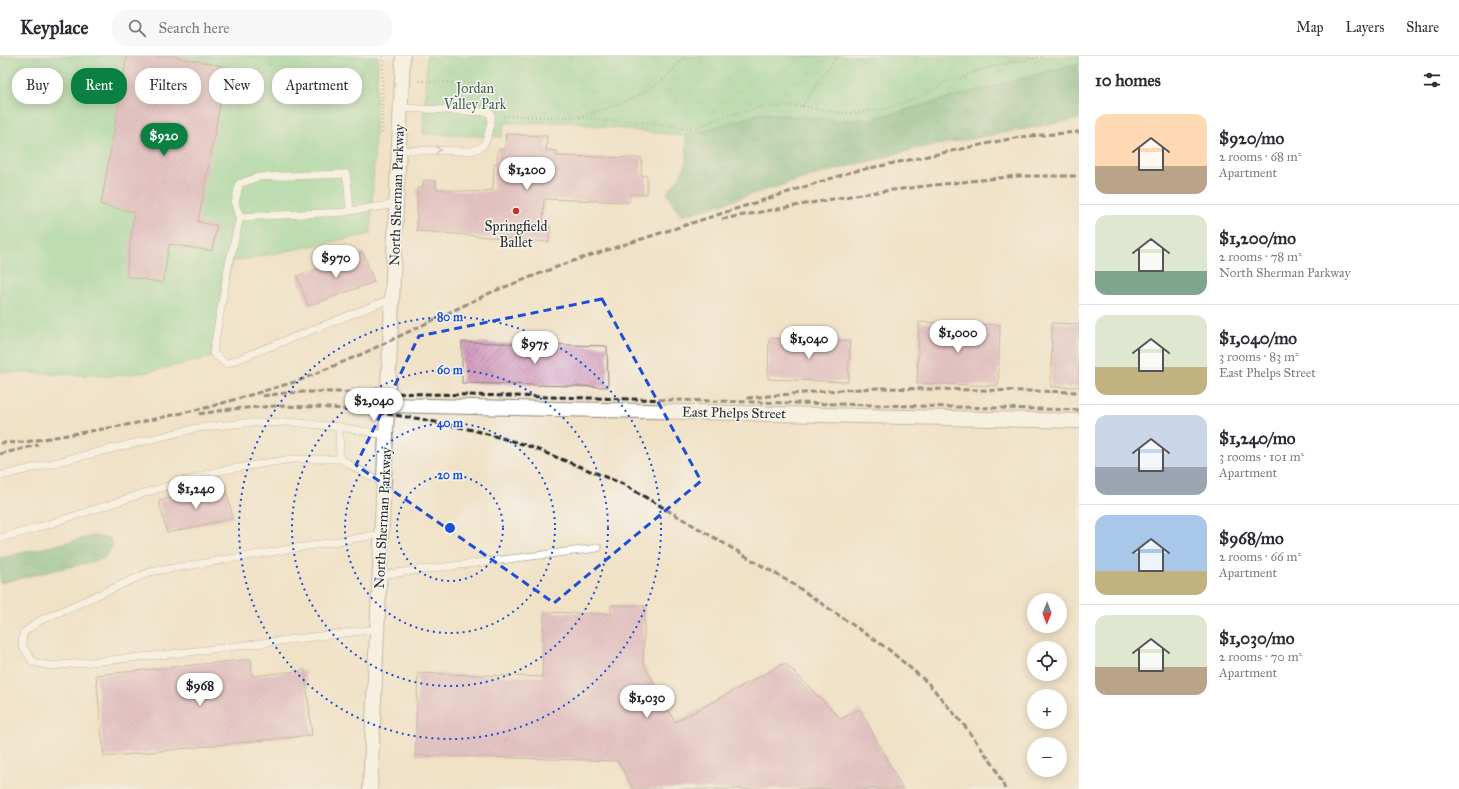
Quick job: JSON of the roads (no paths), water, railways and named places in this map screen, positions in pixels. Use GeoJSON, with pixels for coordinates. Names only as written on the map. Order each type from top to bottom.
{"type":"FeatureCollection","features":[{"type":"Feature","properties":{"kind":"street","name":"North Sherman Parkway"},"geometry":{"type":"LineString","coordinates":[[370,789],[403,56]]}},
{"type":"Feature","properties":{"kind":"street","name":"East Phelps Street"},"geometry":{"type":"LineString","coordinates":[[388,405],[1079,421]]}},
{"type":"Feature","properties":{"kind":"lane"},"geometry":{"type":"LineString","coordinates":[[399,150],[471,151],[480,148],[487,138],[492,119],[491,114],[487,112],[401,108]]}},
{"type":"Feature","properties":{"kind":"lane"},"geometry":{"type":"LineString","coordinates":[[350,211],[346,174],[258,177],[239,184],[235,204],[240,217],[228,268],[213,353],[226,364],[393,298]]}},
{"type":"Feature","properties":{"kind":"lane"},"geometry":{"type":"LineString","coordinates":[[240,217],[350,211],[397,204]]}},
{"type":"Feature","properties":{"kind":"lane"},"geometry":{"type":"LineString","coordinates":[[0,476],[197,428],[245,423],[289,422],[339,427],[387,435]]}},
{"type":"Feature","properties":{"kind":"lane"},"geometry":{"type":"LineString","coordinates":[[339,427],[340,459]]}},
{"type":"Feature","properties":{"kind":"lane"},"geometry":{"type":"LineString","coordinates":[[0,538],[37,528],[218,471],[292,459],[340,459],[384,484]]}},
{"type":"Feature","properties":{"kind":"lane"},"geometry":{"type":"LineString","coordinates":[[378,629],[180,653],[51,666],[33,662],[22,645],[23,633],[39,621],[150,572],[382,534]]}},
{"type":"Feature","properties":{"kind":"lane"},"geometry":{"type":"LineString","coordinates":[[380,575],[598,548]]}},
{"type":"Feature","properties":{"kind":"railway"},"geometry":{"type":"LineString","coordinates":[[0,443],[26,442],[132,424],[209,407],[298,381],[362,354],[492,292],[570,262],[851,172],[1019,137],[1079,132]]}},
{"type":"Feature","properties":{"kind":"railway"},"geometry":{"type":"LineString","coordinates":[[722,219],[861,194],[934,185],[1017,176],[1079,176]]}},
{"type":"Feature","properties":{"kind":"railway"},"geometry":{"type":"LineString","coordinates":[[747,398],[878,388],[1079,392]]}},
{"type":"Feature","properties":{"kind":"railway"},"geometry":{"type":"LineString","coordinates":[[263,396],[310,392],[342,392],[1079,410]]}},
{"type":"Feature","properties":{"kind":"railway"},"geometry":{"type":"LineString","coordinates":[[199,414],[231,409],[276,406],[320,407],[373,412],[421,419],[473,430],[526,445],[623,484],[793,584],[888,649],[928,683],[964,725],[995,767],[1005,789]]}},
{"type":"Feature","properties":{"kind":"railway"},"geometry":{"type":"LineString","coordinates":[[0,454],[38,445]]}},
{"type":"Feature","properties":{"kind":"place","name":"Springfield Ballet"},"geometry":{"type":"Point","coordinates":[516,211]}},
{"type":"Feature","properties":{"kind":"park label","name":"Jordan Valley Park"},"geometry":{"type":"Point","coordinates":[475,96]}}]}
